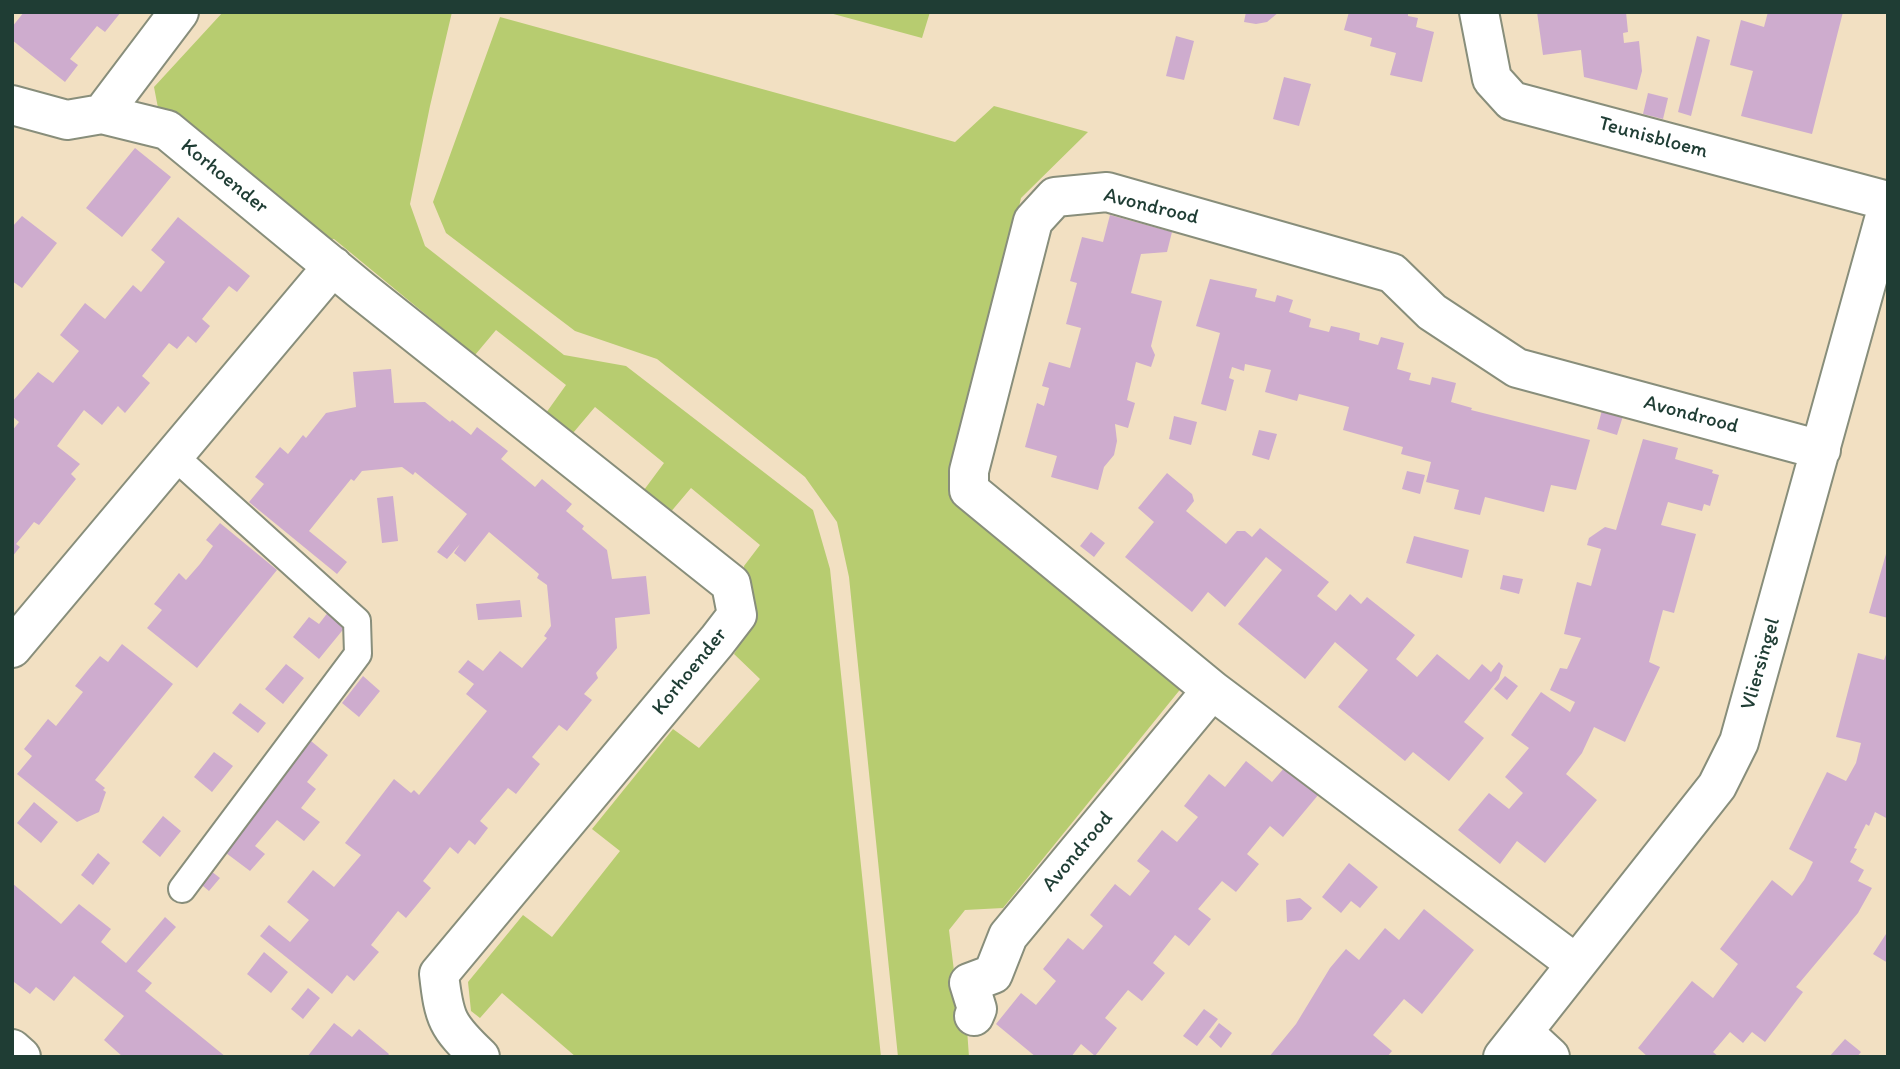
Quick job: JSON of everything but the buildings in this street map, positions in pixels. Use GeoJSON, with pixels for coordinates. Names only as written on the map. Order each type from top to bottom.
{"type":"FeatureCollection","features":[{"type":"Feature","properties":{"kind":"street"},"geometry":{"type":"LineString","coordinates":[[102,114],[180,12]]}},
{"type":"Feature","properties":{"kind":"street","name":"Teunisbloem"},"geometry":{"type":"LineString","coordinates":[[1479,12],[1492,79],[1512,101],[1888,203]]}},
{"type":"Feature","properties":{"kind":"street","name":"Korhoender"},"geometry":{"type":"LineString","coordinates":[[12,105],[66,120],[102,114],[167,130],[731,584],[737,615],[439,974],[443,1008],[451,1025],[455,1033],[480,1057]]}},
{"type":"Feature","properties":{"kind":"street","name":"Avondrood"},"geometry":{"type":"LineString","coordinates":[[1576,964],[1212,690],[969,490],[972,458],[1033,221],[1055,197],[1107,192],[1392,273],[1432,312],[1517,368],[1821,450]]}},
{"type":"Feature","properties":{"kind":"street","name":"Vliersingel"},"geometry":{"type":"LineString","coordinates":[[1525,1049],[1576,964],[1717,786],[1739,742],[1888,203]]}},
{"type":"Feature","properties":{"kind":"street"},"geometry":{"type":"LineString","coordinates":[[12,648],[333,266]]}},
{"type":"Feature","properties":{"kind":"street","name":"Avondrood"},"geometry":{"type":"LineString","coordinates":[[974,1016],[977,1009],[969,983],[993,974],[1008,936],[1212,690]]}},
{"type":"Feature","properties":{"kind":"street"},"geometry":{"type":"LineString","coordinates":[[12,1049],[21,1057]]}},
{"type":"Feature","properties":{"kind":"lane"},"geometry":{"type":"LineString","coordinates":[[173,455],[357,621],[359,654],[182,889]]}},
{"type":"Feature","properties":{"kind":"green space"},"geometry":{"type":"Polygon","coordinates":[[[223,12],[452,12],[410,204],[425,246],[564,355],[626,366],[813,510],[830,569],[881,1057],[576,1057],[502,993],[480,1018],[471,1011],[468,982],[523,915],[552,937],[620,851],[592,829],[673,729],[699,748],[760,679],[734,654],[749,629],[744,566],[760,545],[691,488],[669,514],[644,490],[664,463],[595,407],[573,433],[546,413],[566,385],[496,330],[475,355],[334,239],[321,240],[158,108],[154,87],[223,12]]]}},
{"type":"Feature","properties":{"kind":"green space"},"geometry":{"type":"Polygon","coordinates":[[[826,12],[930,12],[922,38],[826,12]]]}},
{"type":"Feature","properties":{"kind":"green space"},"geometry":{"type":"Polygon","coordinates":[[[500,17],[955,142],[994,106],[1088,132],[1021,198],[954,493],[1187,681],[1003,908],[965,910],[949,930],[954,971],[966,1015],[969,1057],[898,1057],[849,577],[837,522],[805,477],[657,359],[575,331],[446,233],[433,202],[500,17]]]}}]}
